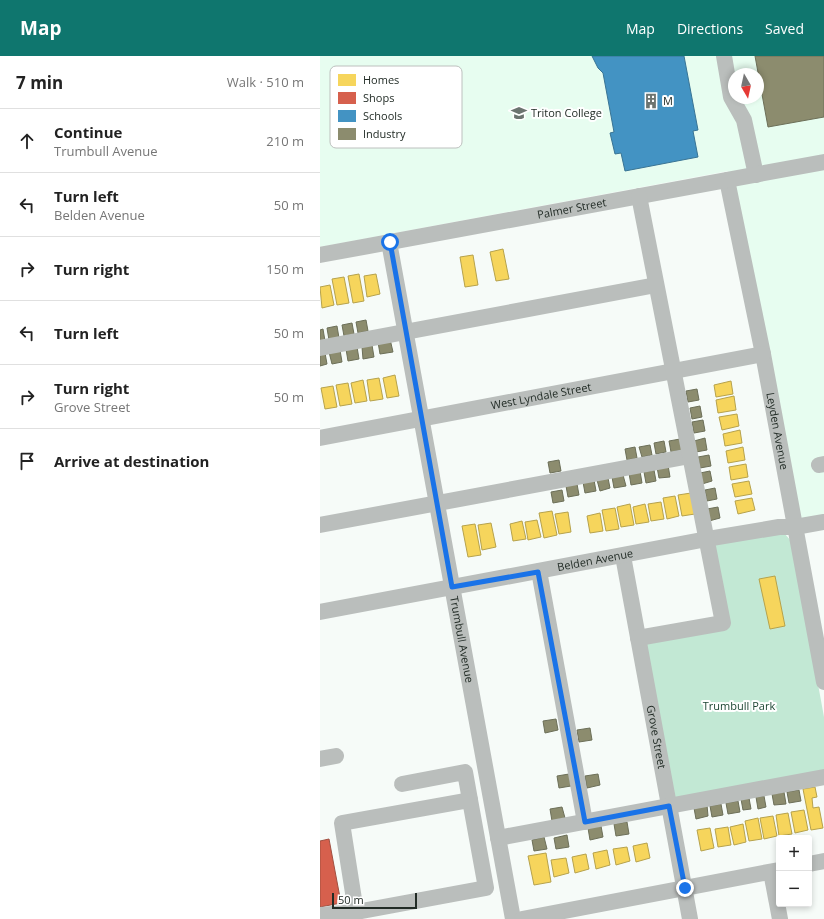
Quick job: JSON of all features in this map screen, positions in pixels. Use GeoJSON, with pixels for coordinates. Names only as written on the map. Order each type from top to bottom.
{"type":"FeatureCollection","features":[{"type":"Feature","properties":{"kind":"street"},"geometry":{"type":"LineString","coordinates":[[724,56],[731,97],[744,120],[756,175]]}},
{"type":"Feature","properties":{"kind":"street","name":"Palmer Street"},"geometry":{"type":"LineString","coordinates":[[320,255],[824,162]]}},
{"type":"Feature","properties":{"kind":"street","name":"Leyden Avenue"},"geometry":{"type":"LineString","coordinates":[[727,180],[763,354],[824,682]]}},
{"type":"Feature","properties":{"kind":"street"},"geometry":{"type":"LineString","coordinates":[[638,638],[723,622],[639,196]]}},
{"type":"Feature","properties":{"kind":"street","name":"Trumbull Avenue"},"geometry":{"type":"LineString","coordinates":[[390,242],[513,919]]}},
{"type":"Feature","properties":{"kind":"street"},"geometry":{"type":"LineString","coordinates":[[320,348],[656,285]]}},
{"type":"Feature","properties":{"kind":"street","name":"West Lyndale Street"},"geometry":{"type":"LineString","coordinates":[[320,438],[763,354]]}},
{"type":"Feature","properties":{"kind":"street"},"geometry":{"type":"LineString","coordinates":[[320,525],[690,456]]}},
{"type":"Feature","properties":{"kind":"street","name":"Belden Avenue"},"geometry":{"type":"LineString","coordinates":[[320,612],[779,527],[795,527],[824,522]]}},
{"type":"Feature","properties":{"kind":"street","name":"Grove Street"},"geometry":{"type":"LineString","coordinates":[[623,556],[690,919]]}},
{"type":"Feature","properties":{"kind":"street"},"geometry":{"type":"LineString","coordinates":[[538,572],[585,822]]}},
{"type":"Feature","properties":{"kind":"street"},"geometry":{"type":"LineString","coordinates":[[320,759],[336,756]]}},
{"type":"Feature","properties":{"kind":"street"},"geometry":{"type":"LineString","coordinates":[[320,914],[356,915],[486,888],[465,772],[402,784]]}},
{"type":"Feature","properties":{"kind":"street"},"geometry":{"type":"LineString","coordinates":[[498,838],[824,777]]}},
{"type":"Feature","properties":{"kind":"street"},"geometry":{"type":"LineString","coordinates":[[356,915],[342,823],[470,800]]}},
{"type":"Feature","properties":{"kind":"street"},"geometry":{"type":"LineString","coordinates":[[812,863],[824,861]]}},
{"type":"Feature","properties":{"kind":"street"},"geometry":{"type":"LineString","coordinates":[[522,919],[599,912],[685,888],[775,871],[780,919]]}},
{"type":"Feature","properties":{"kind":"shaded area","name":"Triton College"},"geometry":{"type":"Polygon","coordinates":[[[320,56],[824,56],[824,515],[797,521],[728,171],[320,247],[320,56]]]}},
{"type":"Feature","properties":{"kind":"green space","name":"Trumbull Park"},"geometry":{"type":"Polygon","coordinates":[[[784,533],[792,542],[824,717],[824,774],[674,802],[644,640],[726,624],[712,545],[784,533]]]}},
{"type":"Feature","properties":{"kind":"building: Homes"},"geometry":{"type":"Polygon","coordinates":[[[503,249],[509,279],[496,281],[490,252],[503,249]]]}},
{"type":"Feature","properties":{"kind":"building: Homes"},"geometry":{"type":"Polygon","coordinates":[[[473,255],[478,285],[465,287],[460,257],[473,255]]]}},
{"type":"Feature","properties":{"kind":"building: Homes"},"geometry":{"type":"Polygon","coordinates":[[[359,274],[364,301],[353,303],[348,276],[359,274]]]}},
{"type":"Feature","properties":{"kind":"building: Homes"},"geometry":{"type":"Polygon","coordinates":[[[376,274],[380,294],[367,297],[364,276],[376,274]]]}},
{"type":"Feature","properties":{"kind":"building: Homes"},"geometry":{"type":"Polygon","coordinates":[[[344,277],[349,303],[337,305],[332,279],[344,277]]]}},
{"type":"Feature","properties":{"kind":"building: Homes"},"geometry":{"type":"Polygon","coordinates":[[[330,285],[334,305],[322,308],[320,287],[330,285]]]}},
{"type":"Feature","properties":{"kind":"building: Homes"},"geometry":{"type":"Polygon","coordinates":[[[395,375],[399,396],[387,398],[383,378],[395,375]]]}},
{"type":"Feature","properties":{"kind":"building: Homes"},"geometry":{"type":"Polygon","coordinates":[[[379,378],[383,399],[370,401],[367,380],[379,378]]]}},
{"type":"Feature","properties":{"kind":"building: Homes"},"geometry":{"type":"Polygon","coordinates":[[[363,380],[367,401],[355,403],[351,383],[363,380]]]}},
{"type":"Feature","properties":{"kind":"building: Homes"},"geometry":{"type":"Polygon","coordinates":[[[731,381],[733,394],[716,397],[714,385],[731,381]]]}},
{"type":"Feature","properties":{"kind":"building: Homes"},"geometry":{"type":"Polygon","coordinates":[[[348,383],[352,404],[340,406],[336,385],[348,383]]]}},
{"type":"Feature","properties":{"kind":"building: Homes"},"geometry":{"type":"Polygon","coordinates":[[[333,386],[337,407],[325,409],[321,388],[333,386]]]}},
{"type":"Feature","properties":{"kind":"building: Homes"},"geometry":{"type":"Polygon","coordinates":[[[734,396],[736,410],[718,413],[716,400],[734,396]]]}},
{"type":"Feature","properties":{"kind":"building: Homes"},"geometry":{"type":"Polygon","coordinates":[[[737,414],[739,426],[722,430],[719,417],[737,414]]]}},
{"type":"Feature","properties":{"kind":"building: Homes"},"geometry":{"type":"Polygon","coordinates":[[[740,430],[742,443],[725,446],[723,434],[740,430]]]}},
{"type":"Feature","properties":{"kind":"building: Homes"},"geometry":{"type":"Polygon","coordinates":[[[743,447],[745,460],[728,463],[726,451],[743,447]]]}},
{"type":"Feature","properties":{"kind":"building: Homes"},"geometry":{"type":"Polygon","coordinates":[[[746,464],[748,477],[731,480],[729,467],[746,464]]]}},
{"type":"Feature","properties":{"kind":"building: Homes"},"geometry":{"type":"Polygon","coordinates":[[[749,481],[752,494],[735,497],[732,484],[749,481]]]}},
{"type":"Feature","properties":{"kind":"building: Homes"},"geometry":{"type":"Polygon","coordinates":[[[691,493],[695,514],[682,516],[678,495],[691,493]]]}},
{"type":"Feature","properties":{"kind":"building: Homes"},"geometry":{"type":"Polygon","coordinates":[[[675,496],[679,516],[667,519],[663,498],[675,496]]]}},
{"type":"Feature","properties":{"kind":"building: Homes"},"geometry":{"type":"Polygon","coordinates":[[[752,498],[755,510],[738,514],[735,501],[752,498]]]}},
{"type":"Feature","properties":{"kind":"building: Homes"},"geometry":{"type":"Polygon","coordinates":[[[661,502],[664,519],[651,521],[648,504],[661,502]]]}},
{"type":"Feature","properties":{"kind":"building: Homes"},"geometry":{"type":"Polygon","coordinates":[[[630,504],[634,525],[621,527],[617,507],[630,504]]]}},
{"type":"Feature","properties":{"kind":"building: Homes"},"geometry":{"type":"Polygon","coordinates":[[[645,504],[649,522],[636,524],[633,507],[645,504]]]}},
{"type":"Feature","properties":{"kind":"building: Homes"},"geometry":{"type":"Polygon","coordinates":[[[615,508],[619,529],[606,531],[602,510],[615,508]]]}},
{"type":"Feature","properties":{"kind":"building: Homes"},"geometry":{"type":"Polygon","coordinates":[[[552,511],[557,535],[544,538],[539,513],[552,511]]]}},
{"type":"Feature","properties":{"kind":"building: Homes"},"geometry":{"type":"Polygon","coordinates":[[[568,512],[571,532],[559,534],[555,514],[568,512]]]}},
{"type":"Feature","properties":{"kind":"building: Homes"},"geometry":{"type":"Polygon","coordinates":[[[600,513],[603,531],[590,533],[587,516],[600,513]]]}},
{"type":"Feature","properties":{"kind":"building: Homes"},"geometry":{"type":"Polygon","coordinates":[[[537,520],[541,537],[528,540],[525,522],[537,520]]]}},
{"type":"Feature","properties":{"kind":"building: Homes"},"geometry":{"type":"Polygon","coordinates":[[[522,521],[526,539],[513,541],[510,524],[522,521]]]}},
{"type":"Feature","properties":{"kind":"building: Homes"},"geometry":{"type":"Polygon","coordinates":[[[491,523],[496,547],[482,550],[478,525],[491,523]]]}},
{"type":"Feature","properties":{"kind":"building: Homes"},"geometry":{"type":"Polygon","coordinates":[[[475,524],[481,555],[468,557],[462,526],[475,524]]]}},
{"type":"Feature","properties":{"kind":"building: Homes"},"geometry":{"type":"Polygon","coordinates":[[[775,576],[785,626],[770,629],[759,579],[775,576]]]}},
{"type":"Feature","properties":{"kind":"building: Homes"},"geometry":{"type":"Polygon","coordinates":[[[815,787],[817,797],[812,798],[813,808],[819,807],[823,828],[811,830],[803,789],[815,787]]]}},
{"type":"Feature","properties":{"kind":"building: Homes"},"geometry":{"type":"Polygon","coordinates":[[[804,810],[808,830],[795,833],[791,812],[804,810]]]}},
{"type":"Feature","properties":{"kind":"building: Homes"},"geometry":{"type":"Polygon","coordinates":[[[788,813],[792,834],[779,835],[776,815],[788,813]]]}},
{"type":"Feature","properties":{"kind":"building: Homes"},"geometry":{"type":"Polygon","coordinates":[[[773,816],[776,836],[764,839],[760,818],[773,816]]]}},
{"type":"Feature","properties":{"kind":"building: Homes"},"geometry":{"type":"Polygon","coordinates":[[[758,818],[762,839],[749,841],[745,821],[758,818]]]}},
{"type":"Feature","properties":{"kind":"building: Homes"},"geometry":{"type":"Polygon","coordinates":[[[743,824],[746,842],[734,845],[730,827],[743,824]]]}},
{"type":"Feature","properties":{"kind":"building: Homes"},"geometry":{"type":"Polygon","coordinates":[[[728,827],[731,845],[718,847],[715,829],[728,827]]]}},
{"type":"Feature","properties":{"kind":"building: Homes"},"geometry":{"type":"Polygon","coordinates":[[[710,828],[714,848],[701,851],[697,830],[710,828]]]}},
{"type":"Feature","properties":{"kind":"building: Homes"},"geometry":{"type":"Polygon","coordinates":[[[647,843],[650,858],[636,862],[633,846],[647,843]]]}},
{"type":"Feature","properties":{"kind":"building: Homes"},"geometry":{"type":"Polygon","coordinates":[[[627,847],[630,861],[616,865],[613,849],[627,847]]]}},
{"type":"Feature","properties":{"kind":"building: Homes"},"geometry":{"type":"Polygon","coordinates":[[[607,850],[610,865],[596,869],[593,853],[607,850]]]}},
{"type":"Feature","properties":{"kind":"building: Homes"},"geometry":{"type":"Polygon","coordinates":[[[546,853],[551,882],[534,885],[528,856],[546,853]]]}},
{"type":"Feature","properties":{"kind":"building: Homes"},"geometry":{"type":"Polygon","coordinates":[[[586,854],[589,869],[575,873],[572,857],[586,854]]]}},
{"type":"Feature","properties":{"kind":"building: Homes"},"geometry":{"type":"Polygon","coordinates":[[[566,858],[569,873],[554,877],[551,860],[566,858]]]}},
{"type":"Feature","properties":{"kind":"building: Shops"},"geometry":{"type":"Polygon","coordinates":[[[329,839],[341,903],[320,907],[320,841],[329,839]]]}},
{"type":"Feature","properties":{"kind":"building: Schools","name":"M"},"geometry":{"type":"Polygon","coordinates":[[[592,56],[684,56],[698,130],[693,131],[698,157],[625,171],[621,153],[615,154],[610,133],[614,132],[603,73],[598,68],[592,56]]]}},
{"type":"Feature","properties":{"kind":"building: Industry"},"geometry":{"type":"Polygon","coordinates":[[[755,56],[824,56],[824,117],[768,127],[764,104],[764,68],[757,68],[755,56]]]}},
{"type":"Feature","properties":{"kind":"building: Industry"},"geometry":{"type":"Polygon","coordinates":[[[366,320],[368,331],[358,333],[356,322],[366,320]]]}},
{"type":"Feature","properties":{"kind":"building: Industry"},"geometry":{"type":"Polygon","coordinates":[[[352,323],[354,334],[344,336],[342,325],[352,323]]]}},
{"type":"Feature","properties":{"kind":"building: Industry"},"geometry":{"type":"Polygon","coordinates":[[[337,326],[339,338],[329,340],[327,328],[337,326]]]}},
{"type":"Feature","properties":{"kind":"building: Industry"},"geometry":{"type":"Polygon","coordinates":[[[323,329],[325,341],[320,342],[320,330],[323,329]]]}},
{"type":"Feature","properties":{"kind":"building: Industry"},"geometry":{"type":"Polygon","coordinates":[[[390,339],[393,352],[380,354],[378,342],[390,339]]]}},
{"type":"Feature","properties":{"kind":"building: Industry"},"geometry":{"type":"Polygon","coordinates":[[[372,345],[374,357],[363,359],[362,347],[372,345]]]}},
{"type":"Feature","properties":{"kind":"building: Industry"},"geometry":{"type":"Polygon","coordinates":[[[357,347],[359,359],[348,361],[346,349],[357,347]]]}},
{"type":"Feature","properties":{"kind":"building: Industry"},"geometry":{"type":"Polygon","coordinates":[[[340,350],[342,362],[332,364],[329,352],[340,350]]]}},
{"type":"Feature","properties":{"kind":"building: Industry"},"geometry":{"type":"Polygon","coordinates":[[[320,353],[325,353],[327,364],[320,366],[320,353]]]}},
{"type":"Feature","properties":{"kind":"building: Industry"},"geometry":{"type":"Polygon","coordinates":[[[697,389],[699,400],[688,402],[686,391],[697,389]]]}},
{"type":"Feature","properties":{"kind":"building: Industry"},"geometry":{"type":"Polygon","coordinates":[[[700,406],[702,417],[692,419],[690,408],[700,406]]]}},
{"type":"Feature","properties":{"kind":"building: Industry"},"geometry":{"type":"Polygon","coordinates":[[[703,420],[705,431],[694,433],[692,422],[703,420]]]}},
{"type":"Feature","properties":{"kind":"building: Industry"},"geometry":{"type":"Polygon","coordinates":[[[705,438],[707,450],[696,452],[694,441],[705,438]]]}},
{"type":"Feature","properties":{"kind":"building: Industry"},"geometry":{"type":"Polygon","coordinates":[[[680,439],[682,450],[671,452],[669,441],[680,439]]]}},
{"type":"Feature","properties":{"kind":"building: Industry"},"geometry":{"type":"Polygon","coordinates":[[[664,441],[666,452],[656,454],[654,443],[664,441]]]}},
{"type":"Feature","properties":{"kind":"building: Industry"},"geometry":{"type":"Polygon","coordinates":[[[650,445],[652,455],[642,457],[639,447],[650,445]]]}},
{"type":"Feature","properties":{"kind":"building: Industry"},"geometry":{"type":"Polygon","coordinates":[[[635,447],[637,458],[627,460],[625,449],[635,447]]]}},
{"type":"Feature","properties":{"kind":"building: Industry"},"geometry":{"type":"Polygon","coordinates":[[[709,455],[711,466],[700,468],[698,457],[709,455]]]}},
{"type":"Feature","properties":{"kind":"building: Industry"},"geometry":{"type":"Polygon","coordinates":[[[559,460],[561,471],[550,473],[548,462],[559,460]]]}},
{"type":"Feature","properties":{"kind":"building: Industry"},"geometry":{"type":"Polygon","coordinates":[[[668,465],[670,477],[659,478],[657,467],[668,465]]]}},
{"type":"Feature","properties":{"kind":"building: Industry"},"geometry":{"type":"Polygon","coordinates":[[[654,470],[656,481],[646,483],[644,472],[654,470]]]}},
{"type":"Feature","properties":{"kind":"building: Industry"},"geometry":{"type":"Polygon","coordinates":[[[640,471],[642,483],[631,485],[629,473],[640,471]]]}},
{"type":"Feature","properties":{"kind":"building: Industry"},"geometry":{"type":"Polygon","coordinates":[[[710,471],[712,481],[702,484],[700,473],[710,471]]]}},
{"type":"Feature","properties":{"kind":"building: Industry"},"geometry":{"type":"Polygon","coordinates":[[[623,475],[626,486],[614,488],[612,477],[623,475]]]}},
{"type":"Feature","properties":{"kind":"building: Industry"},"geometry":{"type":"Polygon","coordinates":[[[608,478],[610,488],[600,491],[597,480],[608,478]]]}},
{"type":"Feature","properties":{"kind":"building: Industry"},"geometry":{"type":"Polygon","coordinates":[[[594,480],[596,491],[585,493],[583,482],[594,480]]]}},
{"type":"Feature","properties":{"kind":"building: Industry"},"geometry":{"type":"Polygon","coordinates":[[[577,484],[579,495],[568,497],[566,486],[577,484]]]}},
{"type":"Feature","properties":{"kind":"building: Industry"},"geometry":{"type":"Polygon","coordinates":[[[715,488],[717,499],[707,501],[705,490],[715,488]]]}},
{"type":"Feature","properties":{"kind":"building: Industry"},"geometry":{"type":"Polygon","coordinates":[[[562,490],[564,501],[553,503],[551,492],[562,490]]]}},
{"type":"Feature","properties":{"kind":"building: Industry"},"geometry":{"type":"Polygon","coordinates":[[[718,507],[720,518],[709,521],[707,509],[718,507]]]}},
{"type":"Feature","properties":{"kind":"building: Industry"},"geometry":{"type":"Polygon","coordinates":[[[556,719],[558,730],[545,733],[543,721],[556,719]]]}},
{"type":"Feature","properties":{"kind":"building: Industry"},"geometry":{"type":"Polygon","coordinates":[[[590,728],[592,740],[579,742],[577,730],[590,728]]]}},
{"type":"Feature","properties":{"kind":"building: Industry"},"geometry":{"type":"Polygon","coordinates":[[[569,774],[571,786],[559,788],[557,776],[569,774]]]}},
{"type":"Feature","properties":{"kind":"building: Industry"},"geometry":{"type":"Polygon","coordinates":[[[598,774],[600,785],[587,788],[585,776],[598,774]]]}},
{"type":"Feature","properties":{"kind":"building: Industry"},"geometry":{"type":"Polygon","coordinates":[[[799,790],[801,801],[789,803],[787,792],[799,790]]]}},
{"type":"Feature","properties":{"kind":"building: Industry"},"geometry":{"type":"Polygon","coordinates":[[[784,792],[786,804],[774,805],[772,794],[784,792]]]}},
{"type":"Feature","properties":{"kind":"building: Industry"},"geometry":{"type":"Polygon","coordinates":[[[764,796],[766,807],[758,809],[756,797],[764,796]]]}},
{"type":"Feature","properties":{"kind":"building: Industry"},"geometry":{"type":"Polygon","coordinates":[[[749,798],[751,809],[743,810],[741,799],[749,798]]]}},
{"type":"Feature","properties":{"kind":"building: Industry"},"geometry":{"type":"Polygon","coordinates":[[[738,801],[740,812],[728,814],[726,803],[738,801]]]}},
{"type":"Feature","properties":{"kind":"building: Industry"},"geometry":{"type":"Polygon","coordinates":[[[721,804],[723,815],[712,817],[710,806],[721,804]]]}},
{"type":"Feature","properties":{"kind":"building: Industry"},"geometry":{"type":"Polygon","coordinates":[[[707,805],[708,816],[696,819],[694,808],[707,805]]]}},
{"type":"Feature","properties":{"kind":"building: Industry"},"geometry":{"type":"Polygon","coordinates":[[[562,807],[565,818],[552,821],[550,809],[562,807]]]}},
{"type":"Feature","properties":{"kind":"building: Industry"},"geometry":{"type":"Polygon","coordinates":[[[627,822],[629,834],[616,836],[614,824],[627,822]]]}},
{"type":"Feature","properties":{"kind":"building: Industry"},"geometry":{"type":"Polygon","coordinates":[[[601,826],[603,837],[590,840],[588,828],[601,826]]]}},
{"type":"Feature","properties":{"kind":"building: Industry"},"geometry":{"type":"Polygon","coordinates":[[[567,835],[569,847],[556,849],[554,838],[567,835]]]}},
{"type":"Feature","properties":{"kind":"building: Industry"},"geometry":{"type":"Polygon","coordinates":[[[544,837],[547,849],[534,851],[532,840],[544,837]]]}},
{"type":"Feature","properties":{"kind":"place","name":"M"},"geometry":{"type":"Point","coordinates":[651,101]}},
{"type":"Feature","properties":{"kind":"place","name":"Triton College"},"geometry":{"type":"Point","coordinates":[519,113]}},
{"type":"Feature","properties":{"kind":"route"},"geometry":{"type":"LineString","coordinates":[[390,242],[452,587],[538,572],[585,822],[669,806],[685,888]]}}]}
